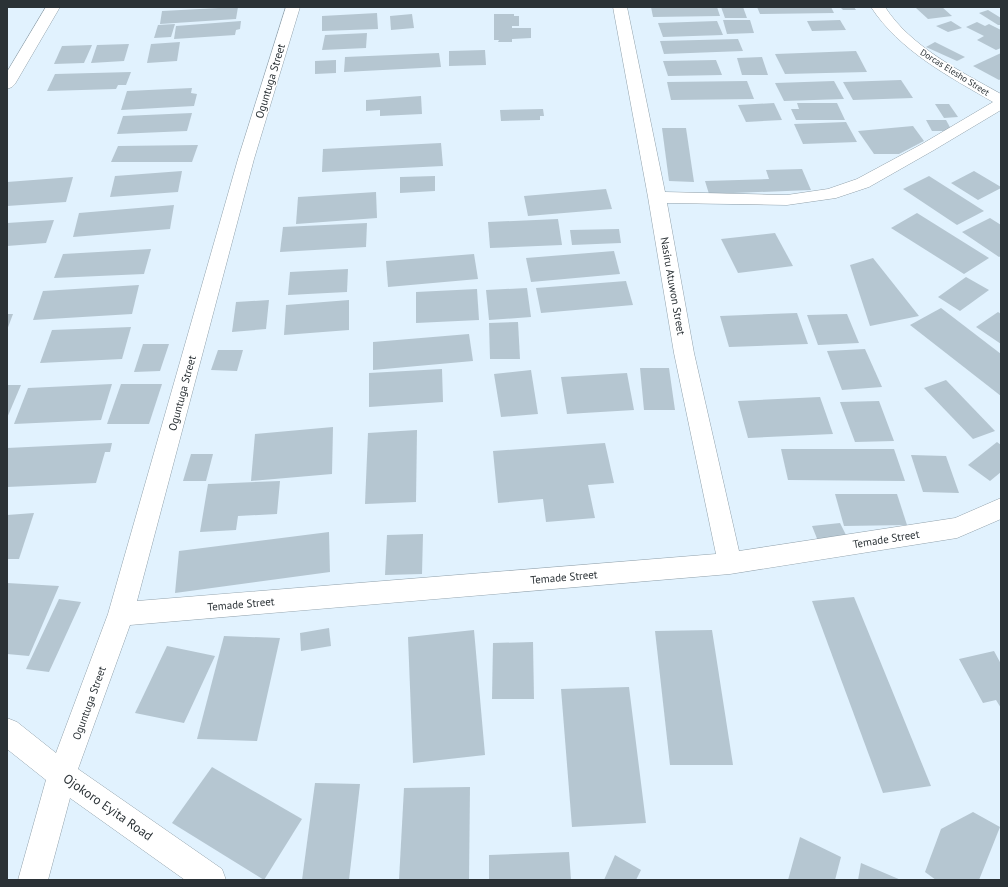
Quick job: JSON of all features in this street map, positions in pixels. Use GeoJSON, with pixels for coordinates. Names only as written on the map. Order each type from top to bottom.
{"type":"FeatureCollection","features":[{"type":"Feature","properties":{"kind":"street"},"geometry":{"type":"LineString","coordinates":[[7,84],[53,7]]}},
{"type":"Feature","properties":{"kind":"street","name":"Oguntuga Street"},"geometry":{"type":"LineString","coordinates":[[33,880],[62,775],[121,614],[246,159],[293,7]]}},
{"type":"Feature","properties":{"kind":"street","name":"Nasiru Atuwon Street"},"geometry":{"type":"LineString","coordinates":[[620,7],[657,197],[684,352],[730,563]]}},
{"type":"Feature","properties":{"kind":"street","name":"Dorcas Elesho Street"},"geometry":{"type":"LineString","coordinates":[[878,7],[896,30],[928,56],[1001,102]]}},
{"type":"Feature","properties":{"kind":"street"},"geometry":{"type":"LineString","coordinates":[[657,197],[787,200],[830,194],[863,183],[928,147],[1001,102]]}},
{"type":"Feature","properties":{"kind":"street","name":"Temade Street"},"geometry":{"type":"LineString","coordinates":[[121,614],[730,563],[957,528],[1001,508]]}},
{"type":"Feature","properties":{"kind":"street","name":"Ojokoro Eyita Road"},"geometry":{"type":"LineString","coordinates":[[7,732],[62,775],[211,880]]}},
{"type":"Feature","properties":{"kind":"building"},"geometry":{"type":"Polygon","coordinates":[[[238,7],[236,19],[160,24],[162,11],[238,7]]]}},
{"type":"Feature","properties":{"kind":"building"},"geometry":{"type":"Polygon","coordinates":[[[651,7],[717,7],[720,16],[653,17],[651,7]]]}},
{"type":"Feature","properties":{"kind":"building"},"geometry":{"type":"Polygon","coordinates":[[[721,7],[743,7],[747,18],[725,18],[721,7]]]}},
{"type":"Feature","properties":{"kind":"building"},"geometry":{"type":"Polygon","coordinates":[[[757,7],[831,7],[834,13],[760,14],[757,7]]]}},
{"type":"Feature","properties":{"kind":"building"},"geometry":{"type":"Polygon","coordinates":[[[840,7],[854,7],[856,10],[843,10],[840,7]]]}},
{"type":"Feature","properties":{"kind":"building"},"geometry":{"type":"Polygon","coordinates":[[[942,7],[952,16],[928,19],[916,8],[942,7]]]}},
{"type":"Feature","properties":{"kind":"building"},"geometry":{"type":"Polygon","coordinates":[[[988,10],[1001,18],[1001,25],[998,25],[979,13],[988,10]]]}},
{"type":"Feature","properties":{"kind":"building"},"geometry":{"type":"Polygon","coordinates":[[[377,13],[378,29],[322,31],[322,16],[377,13]]]}},
{"type":"Feature","properties":{"kind":"building"},"geometry":{"type":"Polygon","coordinates":[[[412,14],[414,28],[391,30],[390,16],[412,14]]]}},
{"type":"Feature","properties":{"kind":"building"},"geometry":{"type":"Polygon","coordinates":[[[494,14],[514,14],[514,16],[519,16],[519,26],[512,26],[512,28],[531,28],[531,38],[512,39],[512,42],[498,42],[499,40],[494,40],[494,14]]]}},
{"type":"Feature","properties":{"kind":"building"},"geometry":{"type":"Polygon","coordinates":[[[723,20],[750,20],[754,33],[727,34],[723,20]]]}},
{"type":"Feature","properties":{"kind":"building"},"geometry":{"type":"Polygon","coordinates":[[[840,20],[846,30],[812,31],[807,21],[840,20]]]}},
{"type":"Feature","properties":{"kind":"building"},"geometry":{"type":"Polygon","coordinates":[[[241,21],[240,29],[236,30],[235,35],[174,39],[176,26],[241,21]]]}},
{"type":"Feature","properties":{"kind":"building"},"geometry":{"type":"Polygon","coordinates":[[[717,21],[723,35],[663,37],[658,23],[717,21]]]}},
{"type":"Feature","properties":{"kind":"building"},"geometry":{"type":"Polygon","coordinates":[[[951,21],[962,28],[948,32],[936,26],[951,21]]]}},
{"type":"Feature","properties":{"kind":"building"},"geometry":{"type":"Polygon","coordinates":[[[977,22],[985,26],[989,24],[1001,30],[1001,48],[996,50],[977,40],[984,36],[966,27],[977,22]]]}},
{"type":"Feature","properties":{"kind":"building"},"geometry":{"type":"Polygon","coordinates":[[[175,24],[171,37],[154,38],[158,25],[175,24]]]}},
{"type":"Feature","properties":{"kind":"building"},"geometry":{"type":"Polygon","coordinates":[[[367,33],[366,48],[322,50],[325,35],[367,33]]]}},
{"type":"Feature","properties":{"kind":"building"},"geometry":{"type":"Polygon","coordinates":[[[738,39],[743,51],[664,54],[660,41],[738,39]]]}},
{"type":"Feature","properties":{"kind":"building"},"geometry":{"type":"Polygon","coordinates":[[[180,42],[177,61],[147,63],[151,44],[180,42]]]}},
{"type":"Feature","properties":{"kind":"building"},"geometry":{"type":"Polygon","coordinates":[[[935,42],[965,57],[957,61],[926,47],[935,42]]]}},
{"type":"Feature","properties":{"kind":"building"},"geometry":{"type":"Polygon","coordinates":[[[129,44],[124,61],[91,63],[97,45],[129,44]]]}},
{"type":"Feature","properties":{"kind":"building"},"geometry":{"type":"Polygon","coordinates":[[[92,45],[84,63],[54,64],[62,46],[92,45]]]}},
{"type":"Feature","properties":{"kind":"building"},"geometry":{"type":"Polygon","coordinates":[[[485,50],[486,65],[449,66],[449,51],[485,50]]]}},
{"type":"Feature","properties":{"kind":"building"},"geometry":{"type":"Polygon","coordinates":[[[856,51],[867,72],[785,74],[775,54],[856,51]]]}},
{"type":"Feature","properties":{"kind":"building"},"geometry":{"type":"Polygon","coordinates":[[[439,53],[441,67],[344,72],[345,57],[439,53]]]}},
{"type":"Feature","properties":{"kind":"building"},"geometry":{"type":"Polygon","coordinates":[[[1001,53],[1001,79],[999,80],[973,66],[1001,53]]]}},
{"type":"Feature","properties":{"kind":"building"},"geometry":{"type":"Polygon","coordinates":[[[762,57],[768,75],[742,75],[737,58],[762,57]]]}},
{"type":"Feature","properties":{"kind":"building"},"geometry":{"type":"Polygon","coordinates":[[[336,60],[336,73],[315,74],[315,61],[336,60]]]}},
{"type":"Feature","properties":{"kind":"building"},"geometry":{"type":"Polygon","coordinates":[[[716,60],[722,75],[668,76],[663,61],[716,60]]]}},
{"type":"Feature","properties":{"kind":"building"},"geometry":{"type":"Polygon","coordinates":[[[131,72],[126,85],[118,85],[116,89],[47,91],[55,74],[131,72]]]}},
{"type":"Feature","properties":{"kind":"building"},"geometry":{"type":"Polygon","coordinates":[[[901,80],[913,98],[853,100],[843,82],[901,80]]]}},
{"type":"Feature","properties":{"kind":"building"},"geometry":{"type":"Polygon","coordinates":[[[747,81],[754,99],[671,100],[667,82],[747,81]]]}},
{"type":"Feature","properties":{"kind":"building"},"geometry":{"type":"Polygon","coordinates":[[[834,81],[844,99],[784,101],[775,83],[834,81]]]}},
{"type":"Feature","properties":{"kind":"building"},"geometry":{"type":"Polygon","coordinates":[[[192,88],[191,93],[197,94],[194,106],[121,110],[127,91],[192,88]]]}},
{"type":"Feature","properties":{"kind":"building"},"geometry":{"type":"Polygon","coordinates":[[[421,96],[422,114],[380,116],[380,110],[366,111],[366,100],[421,96]]]}},
{"type":"Feature","properties":{"kind":"building"},"geometry":{"type":"Polygon","coordinates":[[[774,103],[782,120],[746,122],[738,105],[774,103]]]}},
{"type":"Feature","properties":{"kind":"building"},"geometry":{"type":"Polygon","coordinates":[[[797,103],[837,103],[845,120],[796,120],[791,109],[799,109],[797,103]]]}},
{"type":"Feature","properties":{"kind":"building"},"geometry":{"type":"Polygon","coordinates":[[[935,104],[949,104],[958,117],[944,118],[935,104]]]}},
{"type":"Feature","properties":{"kind":"building"},"geometry":{"type":"Polygon","coordinates":[[[543,109],[544,116],[540,116],[540,120],[501,121],[500,110],[543,109]]]}},
{"type":"Feature","properties":{"kind":"building"},"geometry":{"type":"Polygon","coordinates":[[[192,113],[187,131],[117,134],[123,116],[192,113]]]}},
{"type":"Feature","properties":{"kind":"building"},"geometry":{"type":"Polygon","coordinates":[[[926,120],[946,120],[952,131],[932,131],[926,120]]]}},
{"type":"Feature","properties":{"kind":"building"},"geometry":{"type":"Polygon","coordinates":[[[846,122],[857,142],[803,144],[794,124],[846,122]]]}},
{"type":"Feature","properties":{"kind":"building"},"geometry":{"type":"Polygon","coordinates":[[[913,126],[924,141],[899,154],[874,154],[858,131],[913,126]]]}},
{"type":"Feature","properties":{"kind":"building"},"geometry":{"type":"Polygon","coordinates":[[[662,128],[686,128],[694,182],[669,181],[662,128]]]}},
{"type":"Feature","properties":{"kind":"building"},"geometry":{"type":"Polygon","coordinates":[[[441,143],[443,166],[322,172],[323,149],[441,143]]]}},
{"type":"Feature","properties":{"kind":"building"},"geometry":{"type":"Polygon","coordinates":[[[198,145],[192,162],[111,162],[118,146],[198,145]]]}},
{"type":"Feature","properties":{"kind":"building"},"geometry":{"type":"Polygon","coordinates":[[[802,169],[811,190],[709,194],[705,181],[769,179],[766,170],[802,169]]]}},
{"type":"Feature","properties":{"kind":"building"},"geometry":{"type":"Polygon","coordinates":[[[182,171],[178,192],[110,197],[115,176],[182,171]]]}},
{"type":"Feature","properties":{"kind":"building"},"geometry":{"type":"Polygon","coordinates":[[[974,171],[1001,188],[978,200],[951,183],[974,171]]]}},
{"type":"Feature","properties":{"kind":"building"},"geometry":{"type":"Polygon","coordinates":[[[435,176],[435,191],[400,193],[400,177],[435,176]]]}},
{"type":"Feature","properties":{"kind":"building"},"geometry":{"type":"Polygon","coordinates":[[[929,176],[984,211],[957,225],[903,189],[929,176]]]}},
{"type":"Feature","properties":{"kind":"building"},"geometry":{"type":"Polygon","coordinates":[[[73,177],[66,202],[7,206],[7,182],[73,177]]]}},
{"type":"Feature","properties":{"kind":"building"},"geometry":{"type":"Polygon","coordinates":[[[606,189],[612,209],[528,216],[524,196],[606,189]]]}},
{"type":"Feature","properties":{"kind":"building"},"geometry":{"type":"Polygon","coordinates":[[[376,192],[377,218],[296,224],[298,197],[376,192]]]}},
{"type":"Feature","properties":{"kind":"building"},"geometry":{"type":"Polygon","coordinates":[[[174,205],[170,229],[73,237],[79,213],[174,205]]]}},
{"type":"Feature","properties":{"kind":"building"},"geometry":{"type":"Polygon","coordinates":[[[917,213],[989,258],[964,274],[891,228],[917,213]]]}},
{"type":"Feature","properties":{"kind":"building"},"geometry":{"type":"Polygon","coordinates":[[[990,218],[1001,225],[1001,256],[999,257],[962,232],[990,218]]]}},
{"type":"Feature","properties":{"kind":"building"},"geometry":{"type":"Polygon","coordinates":[[[558,219],[562,245],[490,248],[488,222],[558,219]]]}},
{"type":"Feature","properties":{"kind":"building"},"geometry":{"type":"Polygon","coordinates":[[[54,220],[46,243],[7,246],[7,223],[54,220]]]}},
{"type":"Feature","properties":{"kind":"building"},"geometry":{"type":"Polygon","coordinates":[[[367,223],[366,247],[280,252],[283,227],[367,223]]]}},
{"type":"Feature","properties":{"kind":"building"},"geometry":{"type":"Polygon","coordinates":[[[619,229],[621,243],[572,245],[570,230],[619,229]]]}},
{"type":"Feature","properties":{"kind":"building"},"geometry":{"type":"Polygon","coordinates":[[[775,233],[793,266],[738,273],[721,239],[775,233]]]}},
{"type":"Feature","properties":{"kind":"building"},"geometry":{"type":"Polygon","coordinates":[[[151,249],[144,274],[54,278],[63,254],[151,249]]]}},
{"type":"Feature","properties":{"kind":"building"},"geometry":{"type":"Polygon","coordinates":[[[614,251],[620,274],[531,282],[526,258],[614,251]]]}},
{"type":"Feature","properties":{"kind":"building"},"geometry":{"type":"Polygon","coordinates":[[[474,254],[478,279],[388,287],[386,261],[474,254]]]}},
{"type":"Feature","properties":{"kind":"building"},"geometry":{"type":"Polygon","coordinates":[[[873,258],[919,316],[870,326],[850,265],[873,258]]]}},
{"type":"Feature","properties":{"kind":"building"},"geometry":{"type":"Polygon","coordinates":[[[348,269],[347,292],[288,295],[290,272],[348,269]]]}},
{"type":"Feature","properties":{"kind":"building"},"geometry":{"type":"Polygon","coordinates":[[[966,277],[989,290],[960,311],[938,297],[966,277]]]}},
{"type":"Feature","properties":{"kind":"building"},"geometry":{"type":"Polygon","coordinates":[[[626,281],[633,305],[541,313],[536,288],[626,281]]]}},
{"type":"Feature","properties":{"kind":"building"},"geometry":{"type":"Polygon","coordinates":[[[139,285],[132,314],[33,320],[43,291],[139,285]]]}},
{"type":"Feature","properties":{"kind":"building"},"geometry":{"type":"Polygon","coordinates":[[[527,288],[531,317],[489,320],[486,290],[527,288]]]}},
{"type":"Feature","properties":{"kind":"building"},"geometry":{"type":"Polygon","coordinates":[[[477,289],[479,320],[416,323],[416,292],[477,289]]]}},
{"type":"Feature","properties":{"kind":"building"},"geometry":{"type":"Polygon","coordinates":[[[269,300],[266,329],[232,332],[236,302],[269,300]]]}},
{"type":"Feature","properties":{"kind":"building"},"geometry":{"type":"Polygon","coordinates":[[[349,300],[349,330],[284,335],[286,305],[349,300]]]}},
{"type":"Feature","properties":{"kind":"building"},"geometry":{"type":"Polygon","coordinates":[[[941,308],[1001,354],[1001,396],[910,325],[941,308]]]}},
{"type":"Feature","properties":{"kind":"building"},"geometry":{"type":"Polygon","coordinates":[[[998,312],[1001,314],[1001,344],[976,327],[998,312]]]}},
{"type":"Feature","properties":{"kind":"building"},"geometry":{"type":"Polygon","coordinates":[[[797,313],[808,344],[729,347],[720,316],[797,313]]]}},
{"type":"Feature","properties":{"kind":"building"},"geometry":{"type":"Polygon","coordinates":[[[7,314],[13,314],[7,330],[7,314]]]}},
{"type":"Feature","properties":{"kind":"building"},"geometry":{"type":"Polygon","coordinates":[[[847,314],[859,343],[818,345],[807,315],[847,314]]]}},
{"type":"Feature","properties":{"kind":"building"},"geometry":{"type":"Polygon","coordinates":[[[518,322],[520,359],[490,359],[489,323],[518,322]]]}},
{"type":"Feature","properties":{"kind":"building"},"geometry":{"type":"Polygon","coordinates":[[[131,327],[122,359],[40,363],[52,330],[131,327]]]}},
{"type":"Feature","properties":{"kind":"building"},"geometry":{"type":"Polygon","coordinates":[[[469,334],[473,361],[373,370],[373,342],[469,334]]]}},
{"type":"Feature","properties":{"kind":"building"},"geometry":{"type":"Polygon","coordinates":[[[143,344],[169,344],[160,371],[134,372],[143,344]]]}},
{"type":"Feature","properties":{"kind":"building"},"geometry":{"type":"Polygon","coordinates":[[[865,349],[882,387],[842,390],[827,351],[865,349]]]}},
{"type":"Feature","properties":{"kind":"building"},"geometry":{"type":"Polygon","coordinates":[[[218,350],[243,350],[237,371],[211,370],[218,350]]]}},
{"type":"Feature","properties":{"kind":"building"},"geometry":{"type":"Polygon","coordinates":[[[640,368],[669,368],[675,410],[644,410],[640,368]]]}},
{"type":"Feature","properties":{"kind":"building"},"geometry":{"type":"Polygon","coordinates":[[[442,369],[443,402],[369,407],[369,373],[442,369]]]}},
{"type":"Feature","properties":{"kind":"building"},"geometry":{"type":"Polygon","coordinates":[[[531,370],[538,414],[501,417],[494,374],[531,370]]]}},
{"type":"Feature","properties":{"kind":"building"},"geometry":{"type":"Polygon","coordinates":[[[627,373],[634,410],[567,414],[561,377],[627,373]]]}},
{"type":"Feature","properties":{"kind":"building"},"geometry":{"type":"Polygon","coordinates":[[[946,380],[995,431],[973,439],[924,388],[946,380]]]}},
{"type":"Feature","properties":{"kind":"building"},"geometry":{"type":"Polygon","coordinates":[[[112,384],[101,420],[14,424],[28,388],[112,384]]]}},
{"type":"Feature","properties":{"kind":"building"},"geometry":{"type":"Polygon","coordinates":[[[121,384],[162,384],[149,424],[107,424],[121,384]]]}},
{"type":"Feature","properties":{"kind":"building"},"geometry":{"type":"Polygon","coordinates":[[[7,385],[21,385],[7,418],[7,385]]]}},
{"type":"Feature","properties":{"kind":"building"},"geometry":{"type":"Polygon","coordinates":[[[820,397],[833,434],[748,438],[738,401],[820,397]]]}},
{"type":"Feature","properties":{"kind":"building"},"geometry":{"type":"Polygon","coordinates":[[[879,401],[894,441],[855,442],[840,402],[879,401]]]}},
{"type":"Feature","properties":{"kind":"building"},"geometry":{"type":"Polygon","coordinates":[[[333,427],[332,474],[251,481],[255,434],[333,427]]]}},
{"type":"Feature","properties":{"kind":"building"},"geometry":{"type":"Polygon","coordinates":[[[417,430],[416,502],[365,504],[368,433],[417,430]]]}},
{"type":"Feature","properties":{"kind":"building"},"geometry":{"type":"Polygon","coordinates":[[[997,442],[1001,445],[1001,472],[990,481],[968,465],[997,442]]]}},
{"type":"Feature","properties":{"kind":"building"},"geometry":{"type":"Polygon","coordinates":[[[112,443],[110,452],[105,452],[96,483],[7,487],[7,448],[112,443]]]}},
{"type":"Feature","properties":{"kind":"building"},"geometry":{"type":"Polygon","coordinates":[[[605,443],[614,483],[588,485],[595,518],[546,522],[543,499],[498,503],[493,451],[605,443]]]}},
{"type":"Feature","properties":{"kind":"building"},"geometry":{"type":"Polygon","coordinates":[[[781,449],[894,449],[905,481],[788,480],[781,449]]]}},
{"type":"Feature","properties":{"kind":"building"},"geometry":{"type":"Polygon","coordinates":[[[191,454],[213,454],[206,481],[183,481],[191,454]]]}},
{"type":"Feature","properties":{"kind":"building"},"geometry":{"type":"Polygon","coordinates":[[[911,455],[946,456],[959,493],[923,492],[911,455]]]}},
{"type":"Feature","properties":{"kind":"building"},"geometry":{"type":"Polygon","coordinates":[[[280,481],[277,514],[238,516],[236,530],[200,532],[208,484],[280,481]]]}},
{"type":"Feature","properties":{"kind":"building"},"geometry":{"type":"Polygon","coordinates":[[[835,494],[897,494],[907,525],[844,526],[835,494]]]}},
{"type":"Feature","properties":{"kind":"building"},"geometry":{"type":"Polygon","coordinates":[[[34,513],[19,559],[7,559],[7,515],[34,513]]]}},
{"type":"Feature","properties":{"kind":"building"},"geometry":{"type":"Polygon","coordinates":[[[840,523],[847,537],[818,541],[812,526],[840,523]]]}},
{"type":"Feature","properties":{"kind":"building"},"geometry":{"type":"Polygon","coordinates":[[[329,532],[330,572],[175,593],[179,551],[329,532]]]}},
{"type":"Feature","properties":{"kind":"building"},"geometry":{"type":"Polygon","coordinates":[[[423,534],[422,574],[385,575],[387,535],[423,534]]]}},
{"type":"Feature","properties":{"kind":"building"},"geometry":{"type":"Polygon","coordinates":[[[7,583],[59,586],[29,656],[7,654],[7,583]]]}},
{"type":"Feature","properties":{"kind":"building"},"geometry":{"type":"Polygon","coordinates":[[[854,597],[931,786],[883,793],[812,601],[854,597]]]}},
{"type":"Feature","properties":{"kind":"building"},"geometry":{"type":"Polygon","coordinates":[[[59,599],[81,602],[49,672],[26,669],[59,599]]]}},
{"type":"Feature","properties":{"kind":"building"},"geometry":{"type":"Polygon","coordinates":[[[329,628],[331,646],[301,651],[300,633],[329,628]]]}},
{"type":"Feature","properties":{"kind":"building"},"geometry":{"type":"Polygon","coordinates":[[[474,630],[485,755],[413,763],[408,637],[474,630]]]}},
{"type":"Feature","properties":{"kind":"building"},"geometry":{"type":"Polygon","coordinates":[[[712,630],[733,765],[670,765],[655,631],[712,630]]]}},
{"type":"Feature","properties":{"kind":"building"},"geometry":{"type":"Polygon","coordinates":[[[224,636],[280,638],[257,741],[197,739],[224,636]]]}},
{"type":"Feature","properties":{"kind":"building"},"geometry":{"type":"Polygon","coordinates":[[[533,642],[534,699],[492,699],[493,643],[533,642]]]}},
{"type":"Feature","properties":{"kind":"building"},"geometry":{"type":"Polygon","coordinates":[[[167,646],[215,656],[184,723],[135,713],[167,646]]]}},
{"type":"Feature","properties":{"kind":"building"},"geometry":{"type":"Polygon","coordinates":[[[994,651],[1001,664],[1001,708],[996,700],[983,703],[959,659],[994,651]]]}},
{"type":"Feature","properties":{"kind":"building"},"geometry":{"type":"Polygon","coordinates":[[[629,687],[646,823],[572,827],[561,689],[629,687]]]}},
{"type":"Feature","properties":{"kind":"building"},"geometry":{"type":"Polygon","coordinates":[[[212,767],[302,819],[264,880],[172,823],[212,767]]]}},
{"type":"Feature","properties":{"kind":"building"},"geometry":{"type":"Polygon","coordinates":[[[315,783],[360,784],[349,880],[302,880],[315,783]]]}},
{"type":"Feature","properties":{"kind":"building"},"geometry":{"type":"Polygon","coordinates":[[[470,787],[469,880],[399,880],[404,788],[470,787]]]}},
{"type":"Feature","properties":{"kind":"building"},"geometry":{"type":"Polygon","coordinates":[[[973,812],[1000,827],[979,880],[936,880],[925,872],[941,829],[973,812]]]}},
{"type":"Feature","properties":{"kind":"building"},"geometry":{"type":"Polygon","coordinates":[[[800,837],[841,857],[835,880],[788,880],[800,837]]]}},
{"type":"Feature","properties":{"kind":"building"},"geometry":{"type":"Polygon","coordinates":[[[569,852],[571,880],[489,880],[489,855],[569,852]]]}},
{"type":"Feature","properties":{"kind":"building"},"geometry":{"type":"Polygon","coordinates":[[[615,855],[641,870],[636,880],[604,880],[615,855]]]}},
{"type":"Feature","properties":{"kind":"building"},"geometry":{"type":"Polygon","coordinates":[[[861,863],[901,880],[858,880],[861,863]]]}}]}
